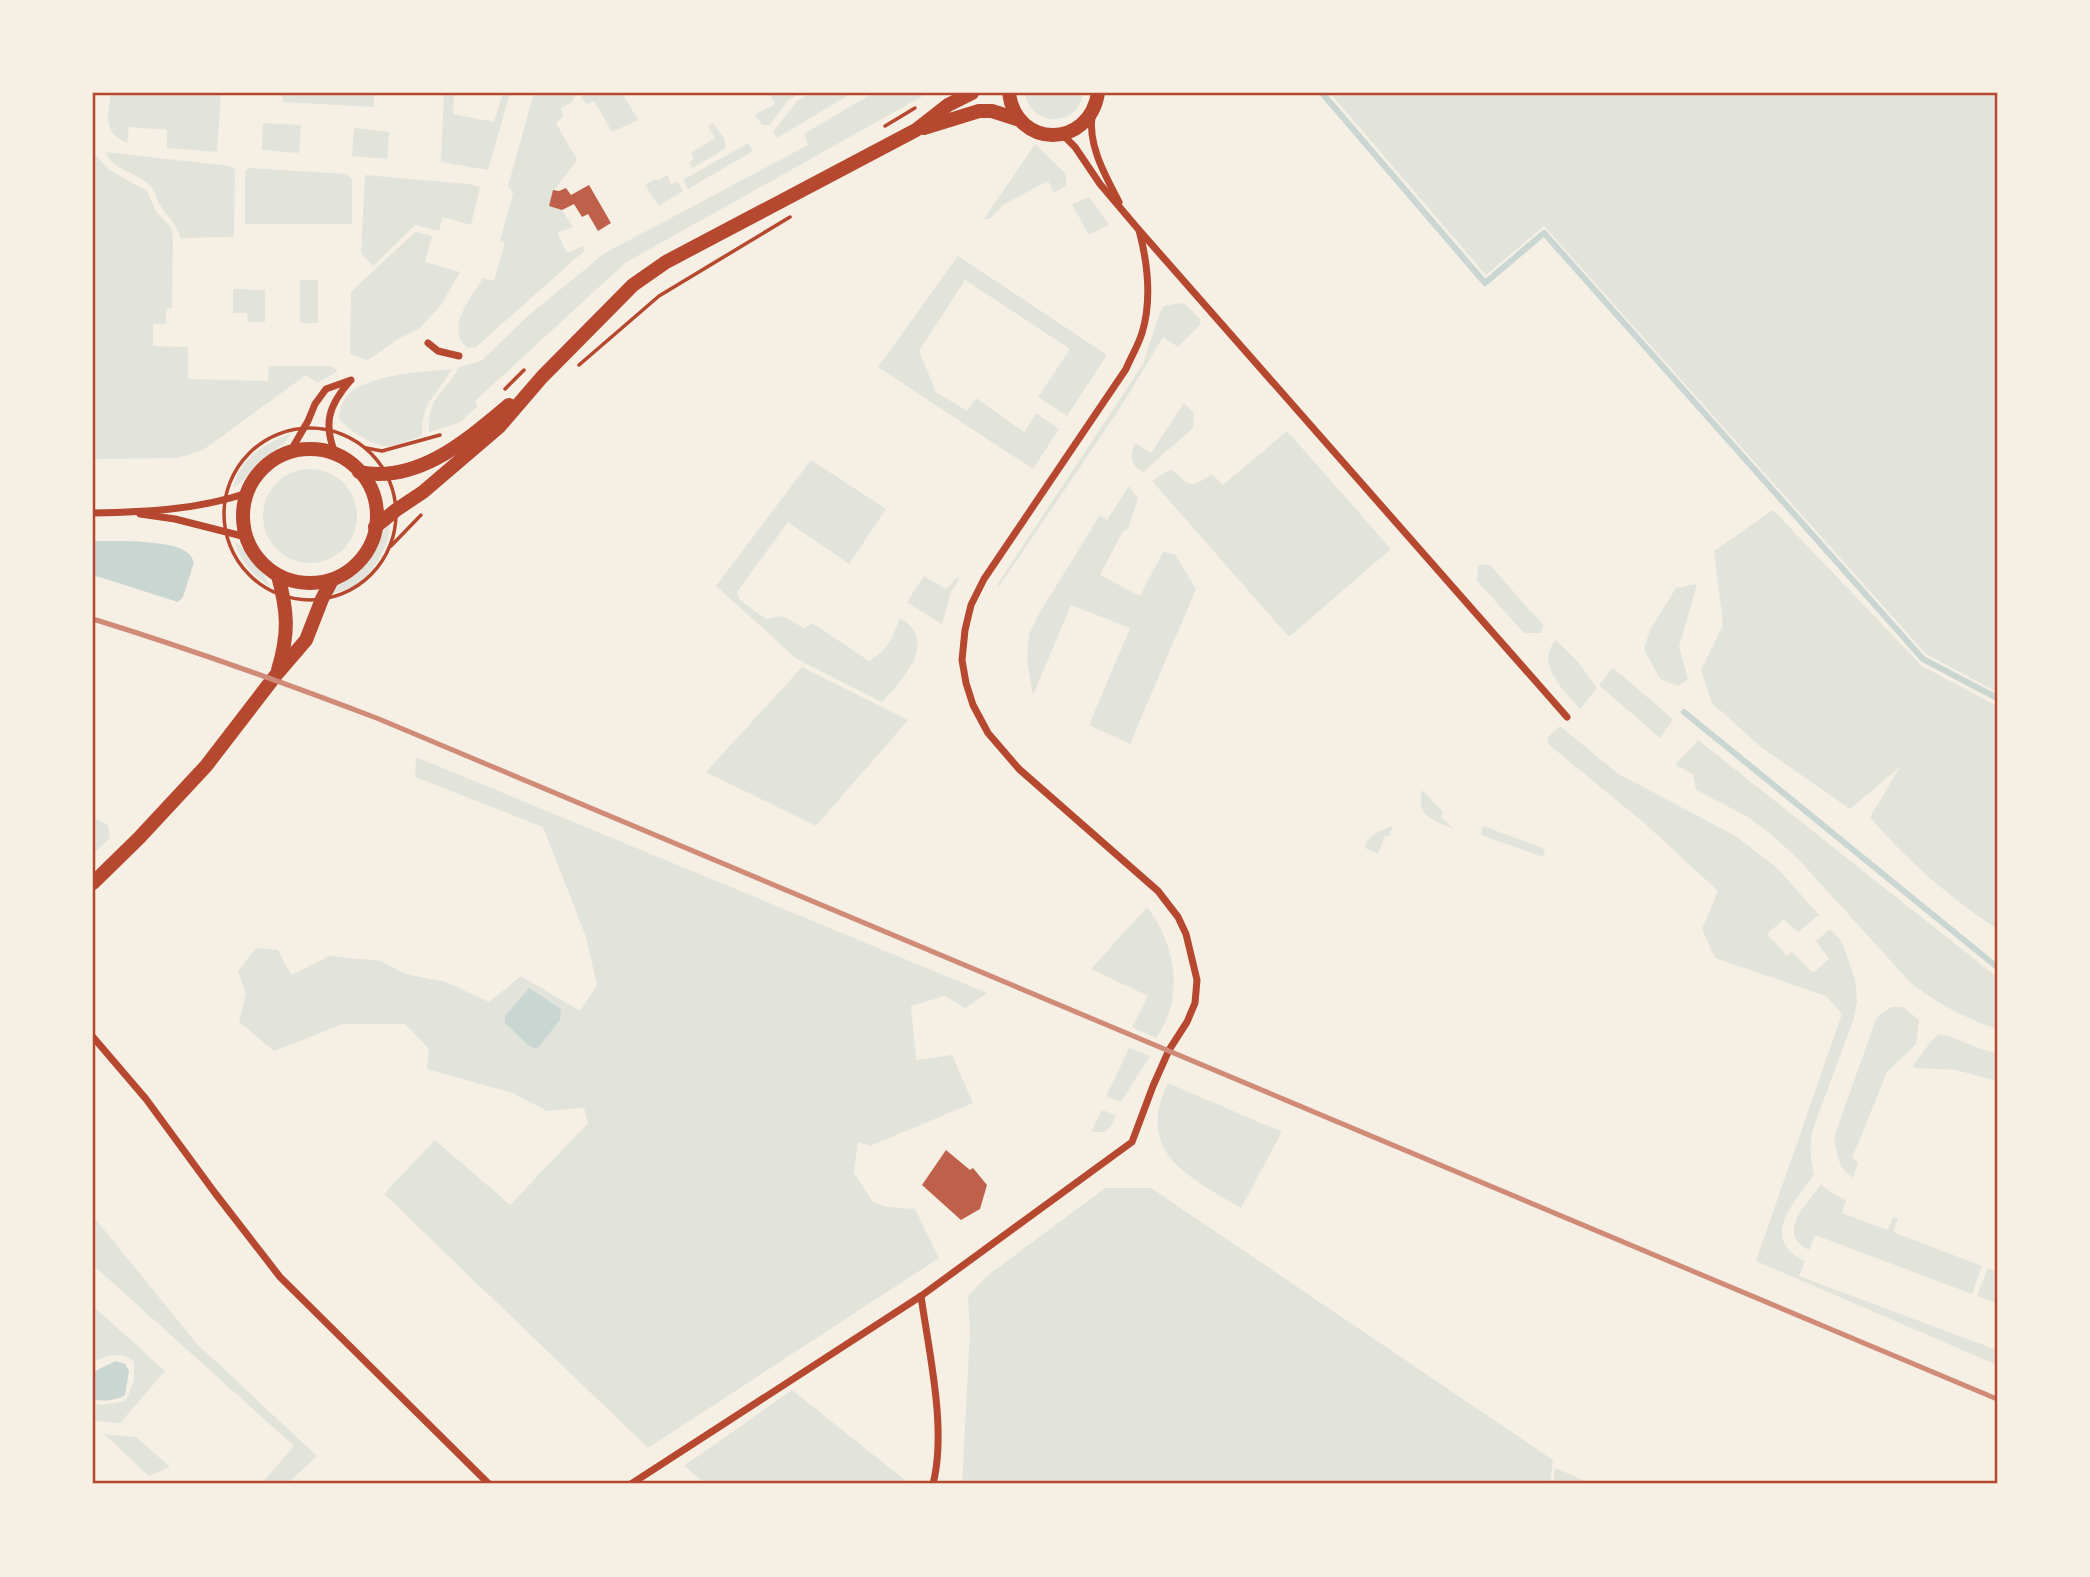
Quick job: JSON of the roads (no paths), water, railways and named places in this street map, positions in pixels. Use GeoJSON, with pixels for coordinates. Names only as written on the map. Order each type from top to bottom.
{"type":"FeatureCollection","features":[{"type":"Feature","properties":{"kind":"main road"},"geometry":{"type":"LineString","coordinates":[[375,527],[423,492],[499,427],[542,377],[633,285],[666,262],[916,130],[948,105],[972,93]]}},
{"type":"Feature","properties":{"kind":"main road"},"geometry":{"type":"LineString","coordinates":[[1009,93],[1012,108],[1020,120],[1030,129],[1043,134],[1063,134],[1081,126],[1093,111],[1098,93]]}},
{"type":"Feature","properties":{"kind":"main road"},"geometry":{"type":"LineString","coordinates":[[916,130],[979,111],[992,111],[1020,120]]}},
{"type":"Feature","properties":{"kind":"main road"},"geometry":{"type":"LineString","coordinates":[[359,472],[387,475],[423,465],[452,450],[542,377]]}},
{"type":"Feature","properties":{"kind":"main road"},"geometry":{"type":"LineString","coordinates":[[310,450],[336,456],[365,477],[374,496],[377,517],[374,537],[365,555],[350,570],[332,580],[305,583],[278,576],[253,552],[246,537],[243,514],[247,493],[257,475],[272,461],[290,453],[310,450]]}},
{"type":"Feature","properties":{"kind":"main road"},"geometry":{"type":"LineString","coordinates":[[276,675],[285,647],[288,624],[278,576]]}},
{"type":"Feature","properties":{"kind":"main road"},"geometry":{"type":"LineString","coordinates":[[93,883],[206,766],[306,640],[332,580]]}},
{"type":"Feature","properties":{"kind":"street"},"geometry":{"type":"LineString","coordinates":[[1093,111],[1092,136],[1102,168],[1124,212]]}},
{"type":"Feature","properties":{"kind":"street"},"geometry":{"type":"LineString","coordinates":[[1063,134],[1139,230],[1567,717]]}},
{"type":"Feature","properties":{"kind":"street"},"geometry":{"type":"LineString","coordinates":[[631,1484],[921,1296],[1132,1142],[1169,1050],[1187,1022],[1195,1003],[1197,980],[1186,934],[1178,917],[1158,891],[1019,769],[988,733],[965,683],[962,660],[971,605],[984,579],[1126,369],[1141,337],[1148,308],[1145,255],[1139,230]]}},
{"type":"Feature","properties":{"kind":"street"},"geometry":{"type":"LineString","coordinates":[[428,343],[438,351],[459,356]]}},
{"type":"Feature","properties":{"kind":"street"},"geometry":{"type":"LineString","coordinates":[[290,453],[315,404],[326,389],[351,380],[338,395],[330,411],[330,442],[336,456]]}},
{"type":"Feature","properties":{"kind":"street"},"geometry":{"type":"LineString","coordinates":[[93,513],[187,507],[247,493]]}},
{"type":"Feature","properties":{"kind":"street"},"geometry":{"type":"LineString","coordinates":[[126,512],[175,519],[246,537]]}},
{"type":"Feature","properties":{"kind":"street"},"geometry":{"type":"LineString","coordinates":[[93,1037],[146,1099],[280,1277],[489,1484]]}},
{"type":"Feature","properties":{"kind":"street"},"geometry":{"type":"LineString","coordinates":[[921,1296],[939,1450],[933,1484]]}},
{"type":"Feature","properties":{"kind":"waterway"},"geometry":{"type":"LineString","coordinates":[[1322,93],[1485,283],[1544,233],[1923,659],[1997,698]]}},
{"type":"Feature","properties":{"kind":"waterway"},"geometry":{"type":"LineString","coordinates":[[1684,712],[1997,967]]}},
{"type":"Feature","properties":{"kind":"railway"},"geometry":{"type":"LineString","coordinates":[[93,619],[237,667],[379,719],[1997,1399]]}}]}
